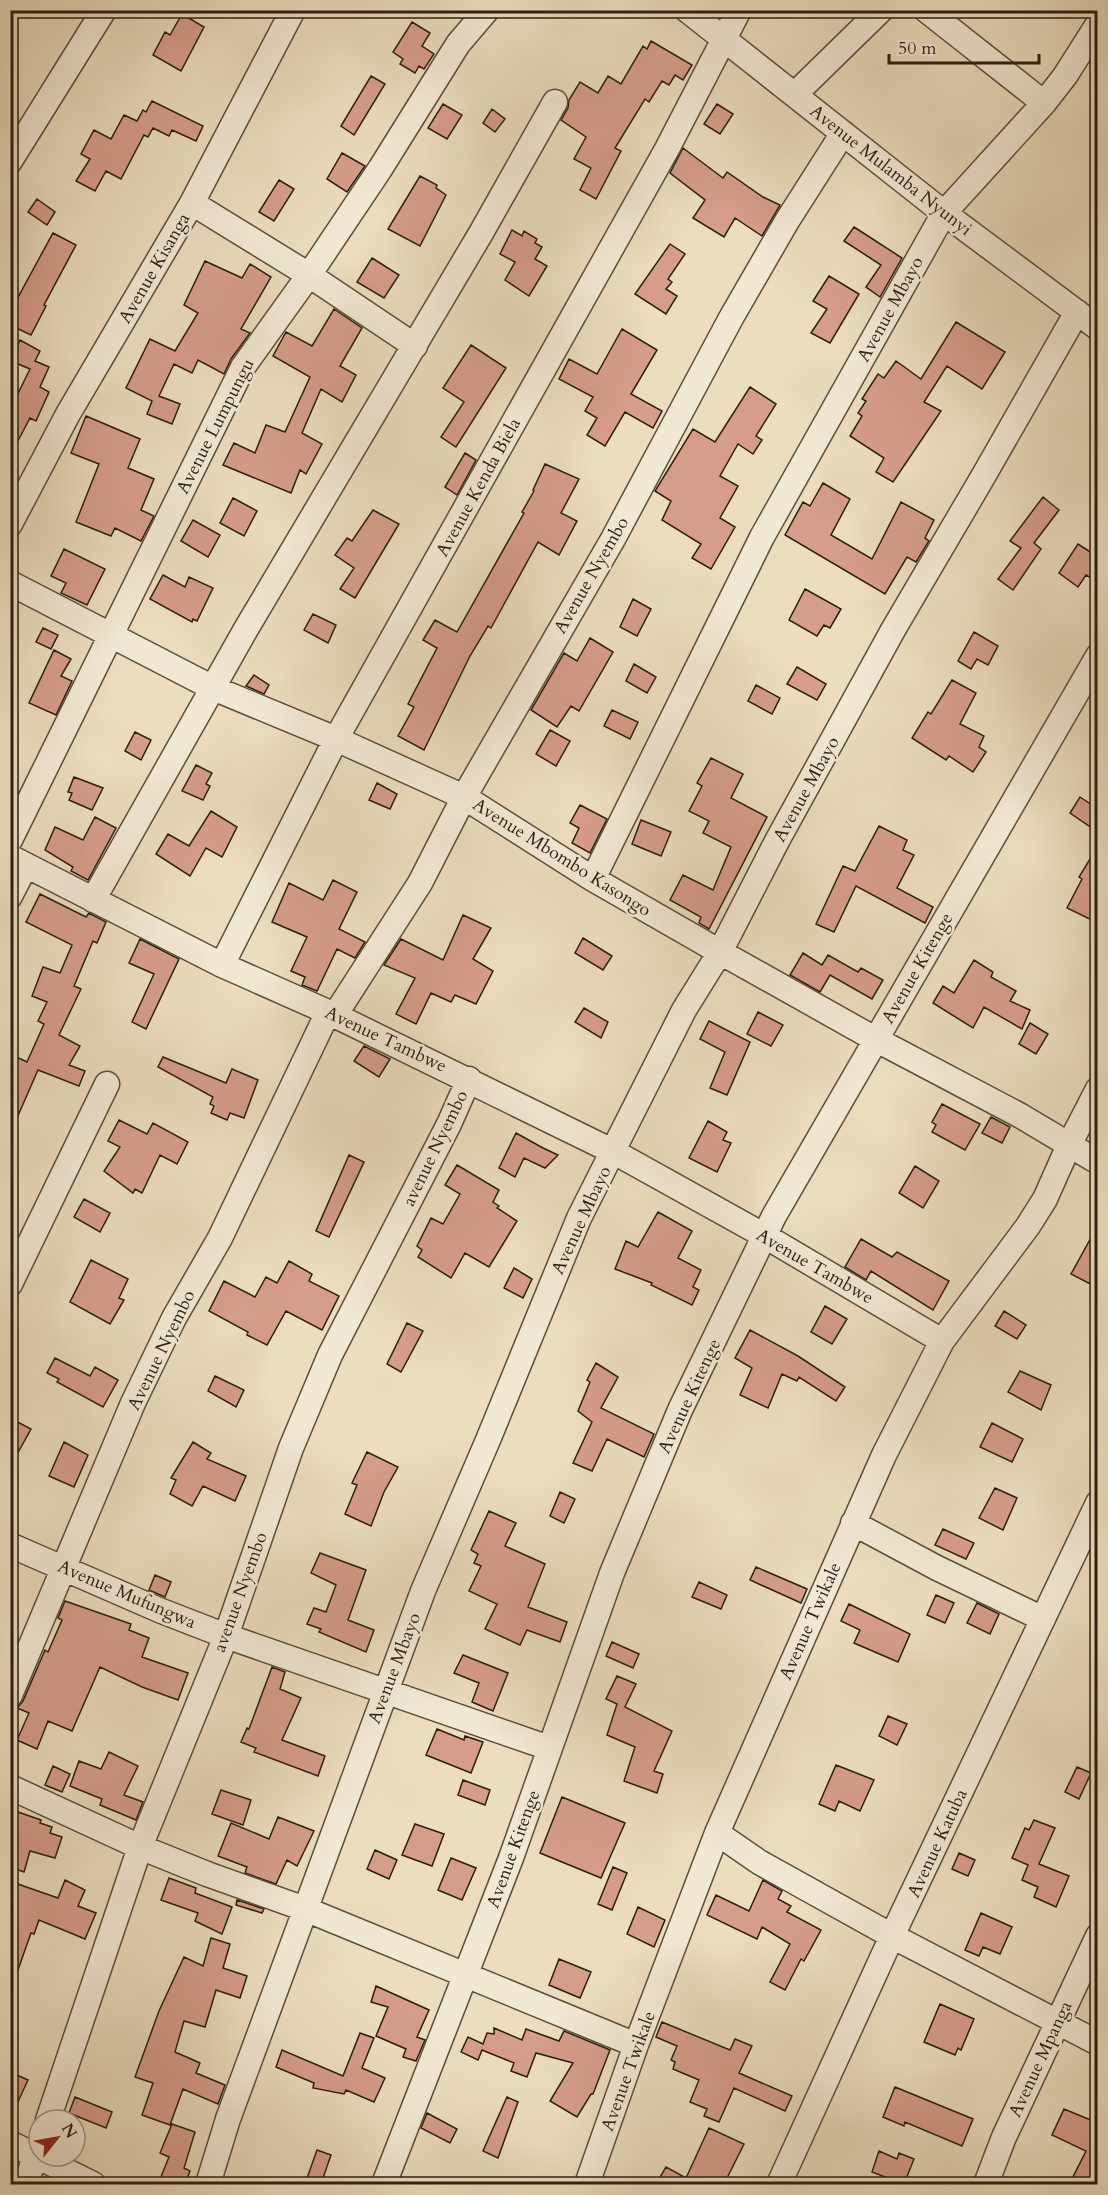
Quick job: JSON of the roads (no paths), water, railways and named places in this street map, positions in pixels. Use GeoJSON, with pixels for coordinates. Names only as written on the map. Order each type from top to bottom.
{"type":"FeatureCollection","features":[{"type":"Feature","properties":{"kind":"street"},"geometry":{"type":"LineString","coordinates":[[10,161],[104,10]]}},
{"type":"Feature","properties":{"kind":"street","name":"Avenue Kisanga"},"geometry":{"type":"LineString","coordinates":[[10,524],[68,414],[192,203],[293,10]]}},
{"type":"Feature","properties":{"kind":"street","name":"Avenue Lumpungu"},"geometry":{"type":"LineString","coordinates":[[10,840],[243,367],[380,169],[458,44],[487,10]]}},
{"type":"Feature","properties":{"kind":"street","name":"Avenue Mulamba Nyunyi"},"geometry":{"type":"LineString","coordinates":[[687,10],[944,213],[1098,328]]}},
{"type":"Feature","properties":{"kind":"street","name":"Avenue Kenda Biela"},"geometry":{"type":"LineString","coordinates":[[222,965],[336,739],[667,149],[739,10]]}},
{"type":"Feature","properties":{"kind":"street"},"geometry":{"type":"LineString","coordinates":[[795,94],[881,10]]}},
{"type":"Feature","properties":{"kind":"street"},"geometry":{"type":"LineString","coordinates":[[926,10],[1044,102]]}},
{"type":"Feature","properties":{"kind":"street","name":"Avenue Mbayo"},"geometry":{"type":"LineString","coordinates":[[593,879],[762,537],[944,213],[1044,102],[1065,76],[1098,24]]}},
{"type":"Feature","properties":{"kind":"street"},"geometry":{"type":"LineString","coordinates":[[93,900],[246,629],[415,346],[555,102]]}},
{"type":"Feature","properties":{"kind":"street","name":"Avenue Nyembo"},"geometry":{"type":"LineString","coordinates":[[10,1695],[133,1403],[174,1318],[219,1238],[332,1014],[420,883],[464,797],[613,539],[731,318],[787,221],[843,133]]}},
{"type":"Feature","properties":{"kind":"street"},"geometry":{"type":"LineString","coordinates":[[192,203],[309,274],[415,346]]}},
{"type":"Feature","properties":{"kind":"street","name":"Avenue Mbayo"},"geometry":{"type":"LineString","coordinates":[[208,2184],[228,2120],[423,1591],[579,1218],[684,1010],[720,952],[777,841],[893,630],[1077,312]]}},
{"type":"Feature","properties":{"kind":"street","name":"Avenue Mbombo Kasongo"},"geometry":{"type":"LineString","coordinates":[[10,583],[213,688],[336,739],[464,797],[593,879],[875,1039],[1021,1116],[1098,1162]]}},
{"type":"Feature","properties":{"kind":"street","name":"Avenue Kitenge"},"geometry":{"type":"LineString","coordinates":[[384,2184],[511,1858],[612,1573],[680,1410],[774,1216],[1098,657]]}},
{"type":"Feature","properties":{"kind":"street"},"geometry":{"type":"LineString","coordinates":[[10,896],[18,861]]}},
{"type":"Feature","properties":{"kind":"street","name":"Avenue Tambwe"},"geometry":{"type":"LineString","coordinates":[[18,861],[222,965],[469,1079],[614,1152],[765,1236],[942,1341]]}},
{"type":"Feature","properties":{"kind":"street","name":"avenue Nyembo"},"geometry":{"type":"LineString","coordinates":[[52,2108],[140,1847],[226,1636],[291,1449],[330,1355],[444,1134],[469,1079]]}},
{"type":"Feature","properties":{"kind":"street"},"geometry":{"type":"LineString","coordinates":[[10,1284],[107,1084]]}},
{"type":"Feature","properties":{"kind":"street","name":"Avenue Twikale"},"geometry":{"type":"LineString","coordinates":[[587,2184],[636,2045],[717,1833],[884,1455],[942,1341],[1028,1226],[1045,1199],[1069,1145],[1098,1089]]}},
{"type":"Feature","properties":{"kind":"street","name":"Avenue Katuba"},"geometry":{"type":"LineString","coordinates":[[779,2184],[892,1936],[1098,1503]]}},
{"type":"Feature","properties":{"kind":"street"},"geometry":{"type":"LineString","coordinates":[[853,1523],[938,1568],[1043,1619]]}},
{"type":"Feature","properties":{"kind":"street","name":"Avenue Mufungwa"},"geometry":{"type":"LineString","coordinates":[[10,1545],[159,1610],[226,1636],[549,1748]]}},
{"type":"Feature","properties":{"kind":"street"},"geometry":{"type":"LineString","coordinates":[[10,1787],[140,1847],[305,1909],[636,2045]]}},
{"type":"Feature","properties":{"kind":"street"},"geometry":{"type":"LineString","coordinates":[[717,1833],[759,1862],[892,1936],[1098,2043]]}},
{"type":"Feature","properties":{"kind":"street","name":"Avenue Mpanga"},"geometry":{"type":"LineString","coordinates":[[986,2184],[1004,2137],[1098,1936]]}},
{"type":"Feature","properties":{"kind":"street"},"geometry":{"type":"LineString","coordinates":[[10,2143],[27,2148]]}},
{"type":"Feature","properties":{"kind":"street"},"geometry":{"type":"LineString","coordinates":[[25,2184],[32,2168]]}},
{"type":"Feature","properties":{"kind":"street"},"geometry":{"type":"LineString","coordinates":[[66,2168],[93,2184]]}}]}
